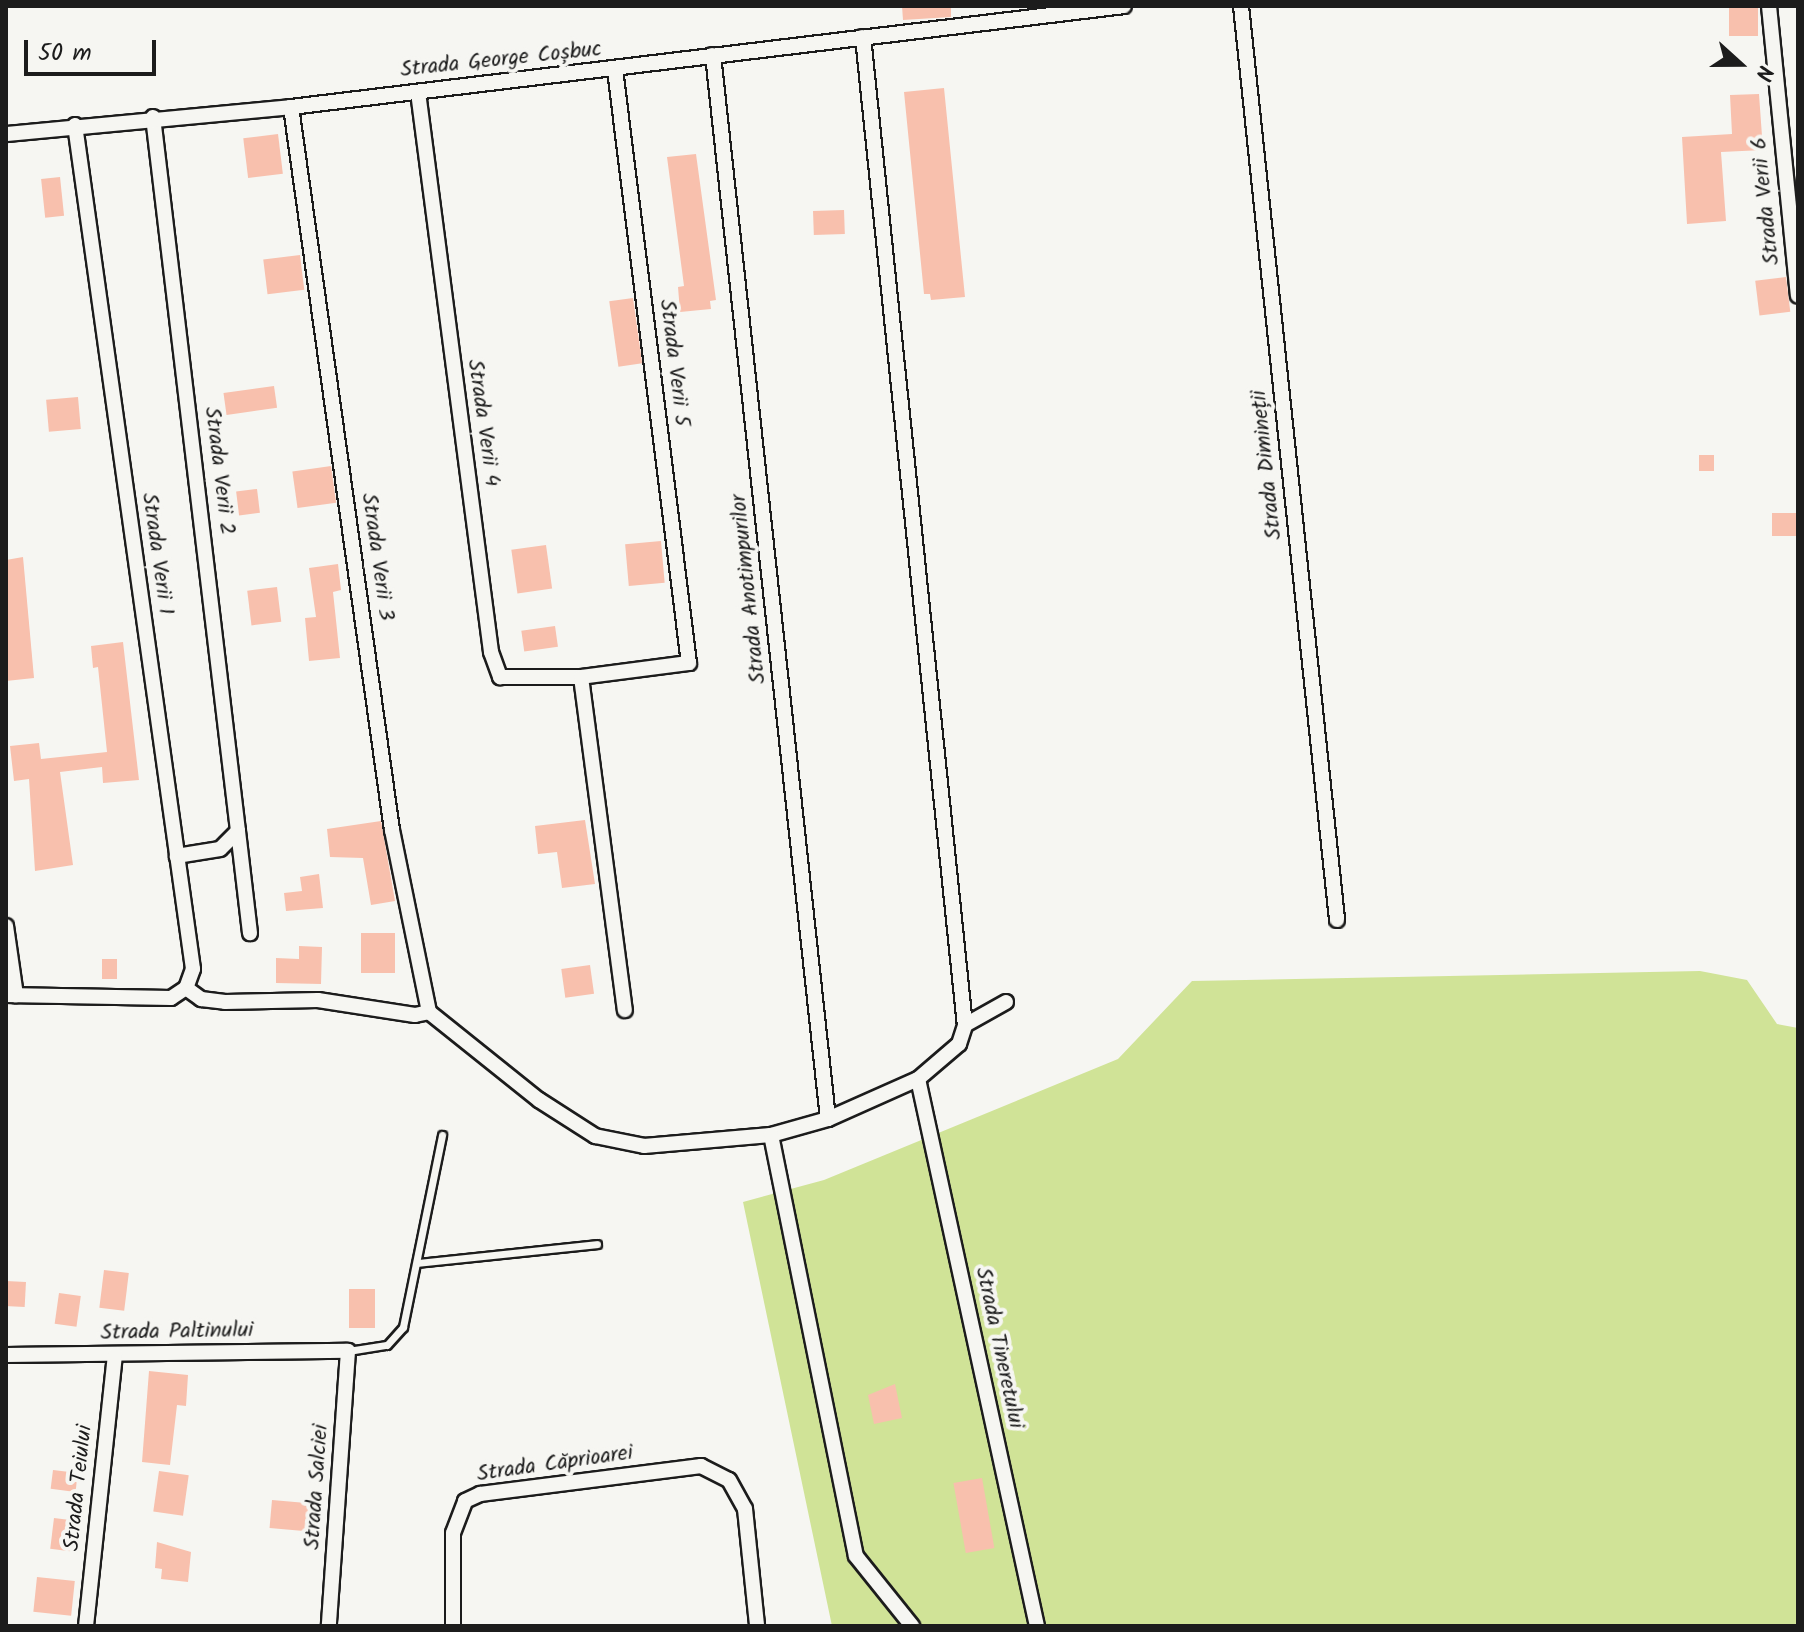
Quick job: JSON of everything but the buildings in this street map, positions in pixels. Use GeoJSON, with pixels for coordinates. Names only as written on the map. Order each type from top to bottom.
{"type":"FeatureCollection","features":[{"type":"Feature","properties":{"kind":"street","name":"Strada George Coșbuc"},"geometry":{"type":"LineString","coordinates":[[6,134],[153,117],[291,107],[615,70],[713,55],[1124,6]]}},
{"type":"Feature","properties":{"kind":"street","name":"Strada Dimineții"},"geometry":{"type":"LineString","coordinates":[[1241,6],[1337,920]]}},
{"type":"Feature","properties":{"kind":"street","name":"Strada Verii 6"},"geometry":{"type":"LineString","coordinates":[[1769,6],[1798,296]]}},
{"type":"Feature","properties":{"kind":"street"},"geometry":{"type":"LineString","coordinates":[[6,926],[11,995],[171,998],[186,988],[201,999],[225,1002],[318,1000],[415,1015],[429,1012],[539,1100],[595,1136],[644,1146],[771,1135],[828,1119],[918,1079],[959,1044],[965,1025],[863,37]]}},
{"type":"Feature","properties":{"kind":"street","name":"Strada Anotimpurilor"},"geometry":{"type":"LineString","coordinates":[[713,55],[828,1119]]}},
{"type":"Feature","properties":{"kind":"street","name":"Strada Verii 5"},"geometry":{"type":"LineString","coordinates":[[615,70],[689,663]]}},
{"type":"Feature","properties":{"kind":"street","name":"Strada Verii 4"},"geometry":{"type":"LineString","coordinates":[[418,92],[491,652],[500,677],[581,677],[689,663]]}},
{"type":"Feature","properties":{"kind":"street","name":"Strada Verii 3"},"geometry":{"type":"LineString","coordinates":[[291,107],[392,830],[429,1012]]}},
{"type":"Feature","properties":{"kind":"street","name":"Strada Verii 2"},"geometry":{"type":"LineString","coordinates":[[153,117],[250,933]]}},
{"type":"Feature","properties":{"kind":"street","name":"Strada Verii 1"},"geometry":{"type":"LineString","coordinates":[[75,125],[193,969],[186,988]]}},
{"type":"Feature","properties":{"kind":"street"},"geometry":{"type":"LineString","coordinates":[[581,677],[625,1010]]}},
{"type":"Feature","properties":{"kind":"street"},"geometry":{"type":"LineString","coordinates":[[177,856],[220,849],[238,831]]}},
{"type":"Feature","properties":{"kind":"street"},"geometry":{"type":"LineString","coordinates":[[965,1025],[1006,1002]]}},
{"type":"Feature","properties":{"kind":"street","name":"Strada Tineretului"},"geometry":{"type":"LineString","coordinates":[[918,1079],[1037,1626]]}},
{"type":"Feature","properties":{"kind":"street"},"geometry":{"type":"LineString","coordinates":[[771,1135],[856,1556],[912,1626]]}},
{"type":"Feature","properties":{"kind":"street","name":"Strada Paltinului"},"geometry":{"type":"LineString","coordinates":[[6,1355],[348,1351]]}},
{"type":"Feature","properties":{"kind":"street","name":"Strada Salciei"},"geometry":{"type":"LineString","coordinates":[[329,1626],[348,1351]]}},
{"type":"Feature","properties":{"kind":"street","name":"Strada Teiului"},"geometry":{"type":"LineString","coordinates":[[86,1626],[115,1355]]}},
{"type":"Feature","properties":{"kind":"street","name":"Strada Căprioarei"},"geometry":{"type":"LineString","coordinates":[[453,1626],[453,1533],[465,1501],[480,1494],[701,1466],[729,1480],[745,1509],[757,1626]]}},
{"type":"Feature","properties":{"kind":"lane"},"geometry":{"type":"LineString","coordinates":[[348,1351],[387,1345],[403,1327],[442,1135]]}},
{"type":"Feature","properties":{"kind":"lane"},"geometry":{"type":"LineString","coordinates":[[417,1263],[597,1244]]}},
{"type":"Feature","properties":{"kind":"green space"},"geometry":{"type":"Polygon","coordinates":[[[1700,971],[1747,980],[1777,1024],[1798,1028],[1798,1626],[832,1626],[743,1202],[824,1180],[1118,1059],[1192,981],[1700,971]]]}}]}
